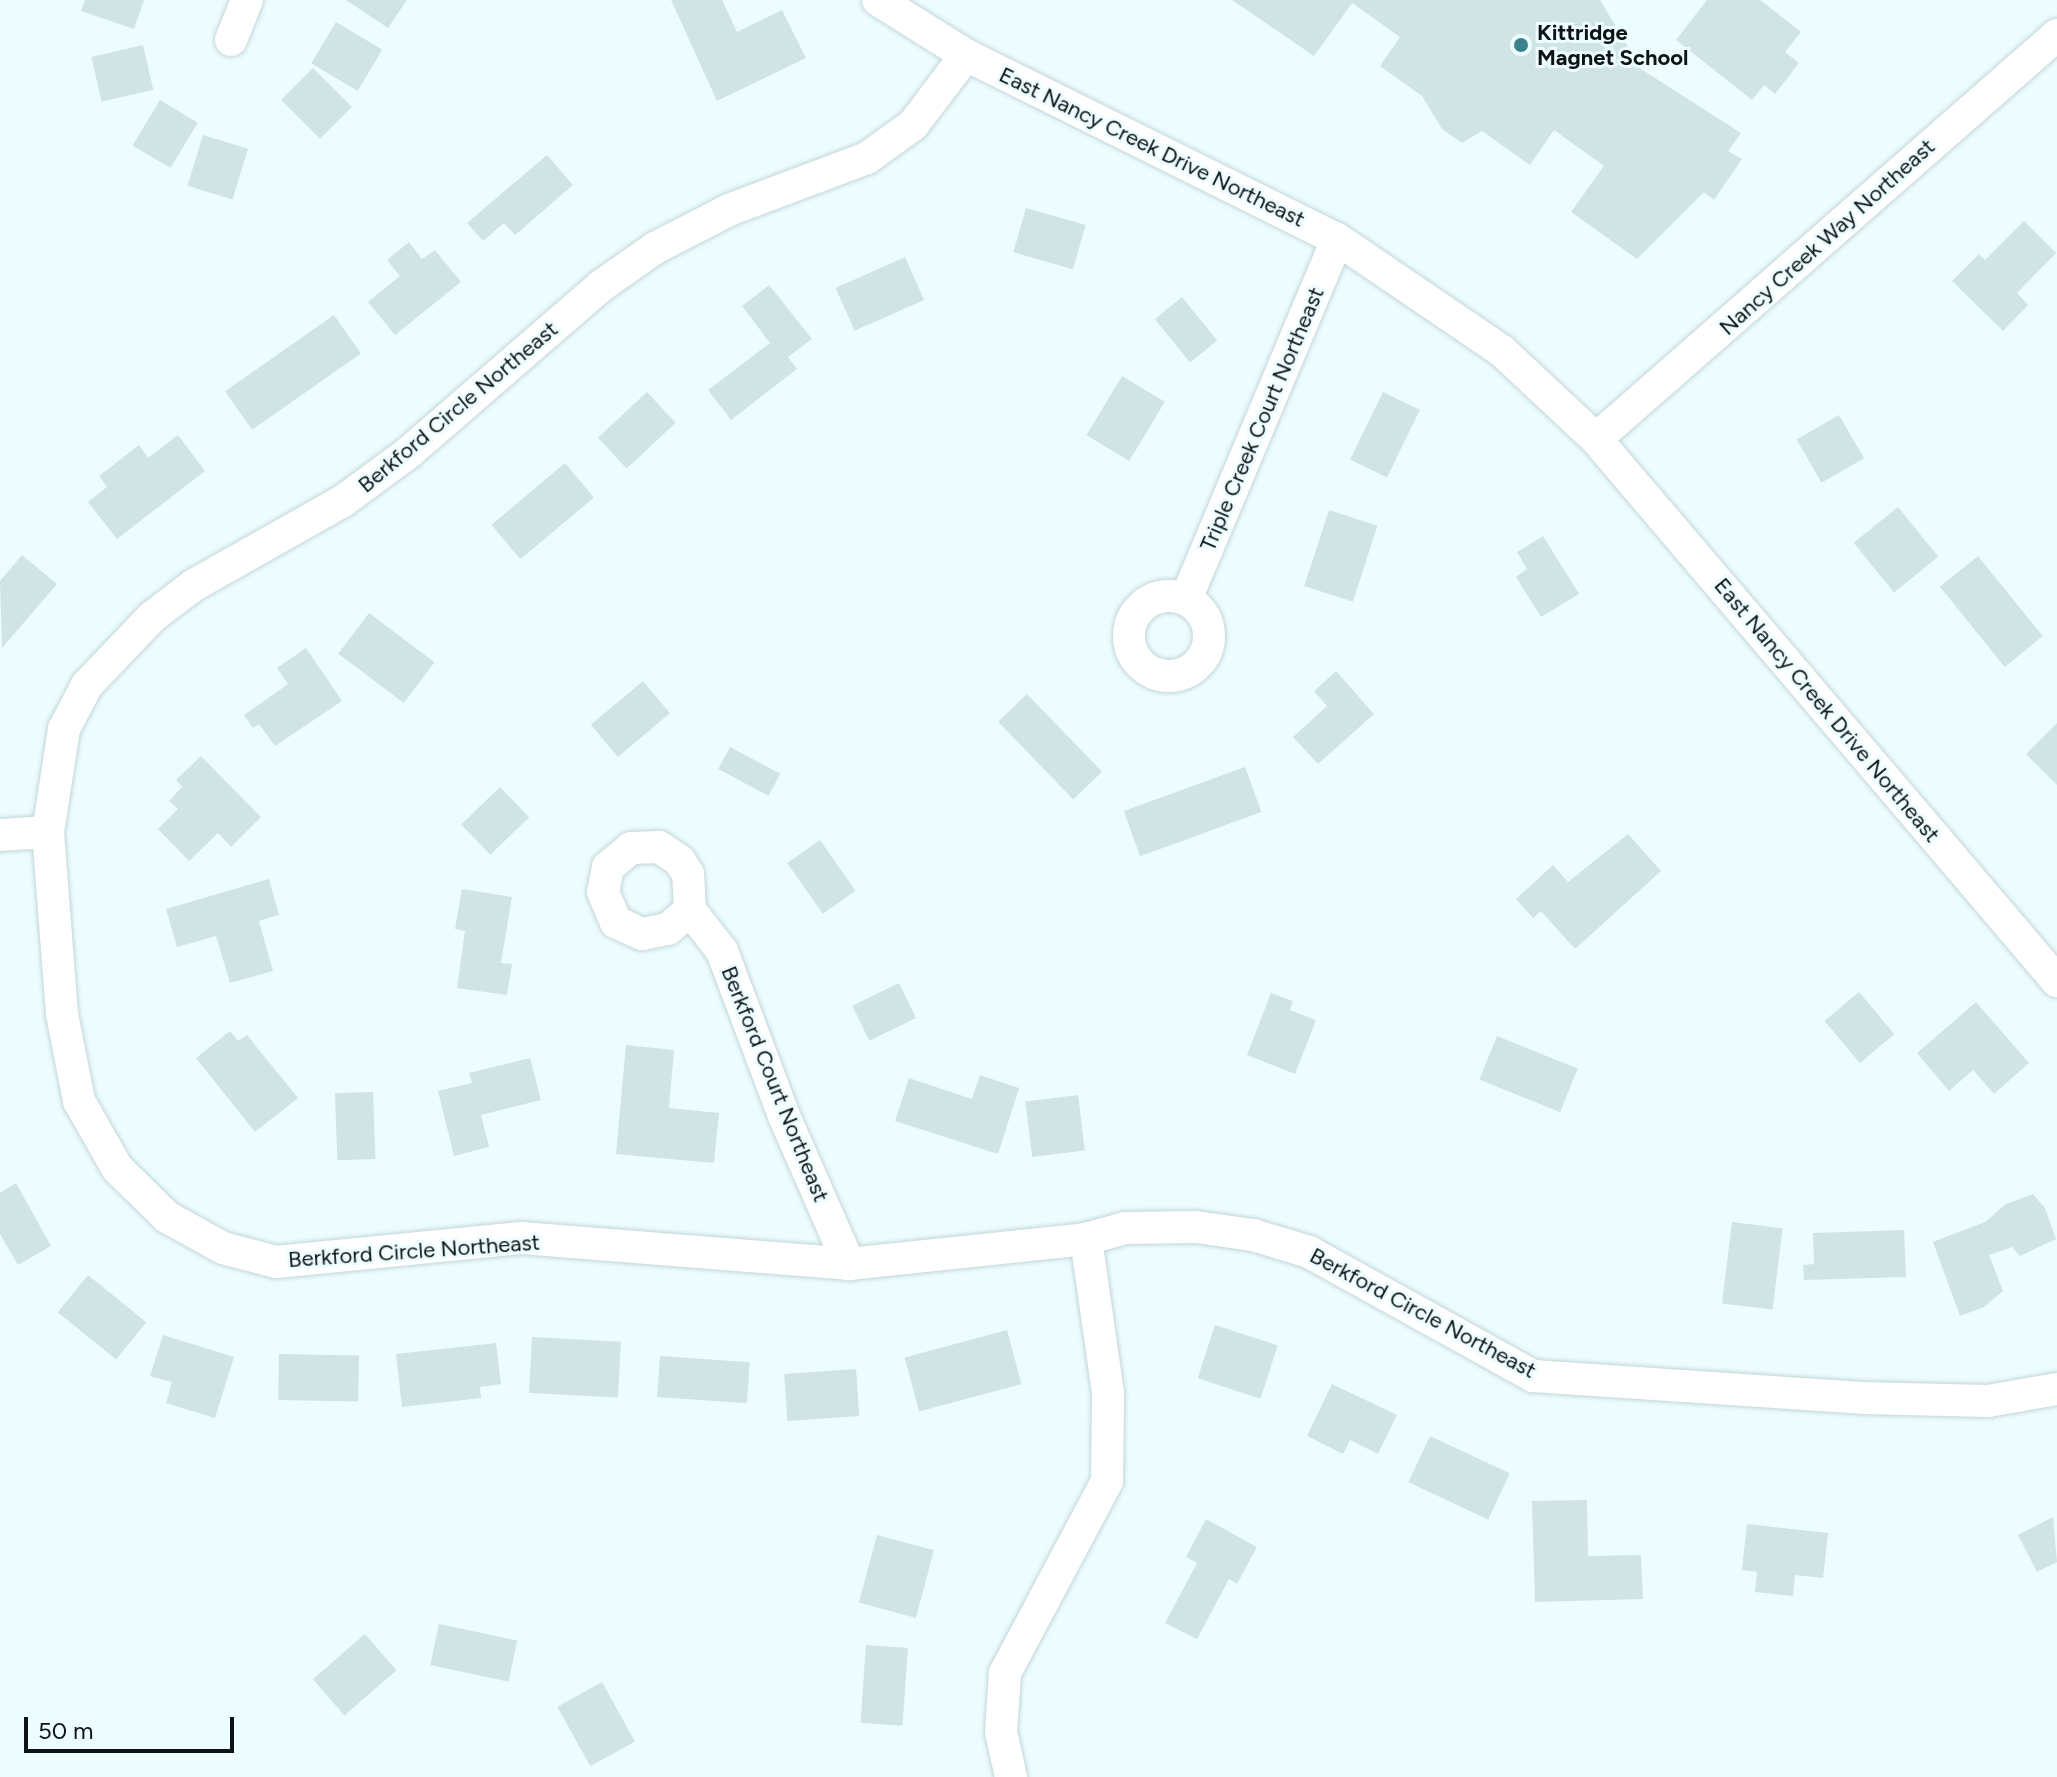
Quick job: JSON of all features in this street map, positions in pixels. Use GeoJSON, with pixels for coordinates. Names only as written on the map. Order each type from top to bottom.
{"type":"FeatureCollection","features":[{"type":"Feature","properties":{"kind":"street"},"geometry":{"type":"LineString","coordinates":[[231,40],[247,0]]}},
{"type":"Feature","properties":{"kind":"street","name":"East Nancy Creek Drive Northeast"},"geometry":{"type":"LineString","coordinates":[[878,0],[966,55],[1337,239],[1502,351],[1596,439],[2057,981]]}},
{"type":"Feature","properties":{"kind":"street","name":"Nancy Creek Way Northeast"},"geometry":{"type":"LineString","coordinates":[[1596,439],[2057,35]]}},
{"type":"Feature","properties":{"kind":"street","name":"Berkford Circle Northeast"},"geometry":{"type":"LineString","coordinates":[[966,55],[913,125],[867,158],[729,210],[655,248],[601,286],[408,453],[343,501],[194,585],[152,617],[87,685],[64,729],[48,832],[62,1014],[79,1101],[117,1168],[167,1217],[223,1248],[276,1262],[521,1238],[849,1264],[1086,1239],[1125,1228],[1196,1227],[1253,1235],[1309,1252],[1533,1376],[1878,1399],[1988,1401],[2057,1389]]}},
{"type":"Feature","properties":{"kind":"street","name":"Triple Creek Court Northeast"},"geometry":{"type":"LineString","coordinates":[[1186,599],[1337,239]]}},
{"type":"Feature","properties":{"kind":"street"},"geometry":{"type":"LineString","coordinates":[[0,835],[48,832]]}},
{"type":"Feature","properties":{"kind":"street","name":"Berkford Court Northeast"},"geometry":{"type":"LineString","coordinates":[[690,910],[722,951],[784,1116],[849,1264]]}},
{"type":"Feature","properties":{"kind":"street"},"geometry":{"type":"LineString","coordinates":[[1011,1777],[1001,1732],[1005,1673],[1107,1481],[1108,1393],[1086,1239]]}},
{"type":"Feature","properties":{"kind":"building"},"geometry":{"type":"Polygon","coordinates":[[[85,0],[144,0],[134,29],[81,11],[85,0]]]}},
{"type":"Feature","properties":{"kind":"building"},"geometry":{"type":"Polygon","coordinates":[[[346,0],[407,0],[388,28],[346,0]]]}},
{"type":"Feature","properties":{"kind":"building"},"geometry":{"type":"Polygon","coordinates":[[[671,0],[722,0],[737,32],[782,10],[806,58],[717,101],[671,0]]]}},
{"type":"Feature","properties":{"kind":"building"},"geometry":{"type":"Polygon","coordinates":[[[1232,0],[1600,0],[1641,69],[1741,133],[1728,151],[1742,159],[1714,200],[1704,192],[1637,259],[1571,212],[1604,166],[1554,130],[1530,165],[1482,131],[1462,143],[1442,129],[1422,96],[1380,66],[1400,37],[1352,3],[1314,56],[1232,0]]]}},
{"type":"Feature","properties":{"kind":"building"},"geometry":{"type":"Polygon","coordinates":[[[1707,0],[1760,0],[1801,32],[1785,52],[1799,63],[1775,94],[1764,85],[1752,100],[1676,40],[1707,0]]]}},
{"type":"Feature","properties":{"kind":"building"},"geometry":{"type":"Polygon","coordinates":[[[336,22],[382,50],[358,91],[311,63],[336,22]]]}},
{"type":"Feature","properties":{"kind":"building"},"geometry":{"type":"Polygon","coordinates":[[[143,45],[153,90],[102,102],[91,57],[143,45]]]}},
{"type":"Feature","properties":{"kind":"building"},"geometry":{"type":"Polygon","coordinates":[[[313,68],[352,107],[320,139],[281,100],[313,68]]]}},
{"type":"Feature","properties":{"kind":"building"},"geometry":{"type":"Polygon","coordinates":[[[160,100],[198,123],[170,168],[133,145],[160,100]]]}},
{"type":"Feature","properties":{"kind":"building"},"geometry":{"type":"Polygon","coordinates":[[[203,135],[248,149],[232,199],[188,186],[203,135]]]}},
{"type":"Feature","properties":{"kind":"building"},"geometry":{"type":"Polygon","coordinates":[[[547,155],[573,185],[515,235],[504,223],[483,241],[467,223],[547,155]]]}},
{"type":"Feature","properties":{"kind":"building"},"geometry":{"type":"Polygon","coordinates":[[[1026,208],[1086,225],[1073,269],[1013,252],[1026,208]]]}},
{"type":"Feature","properties":{"kind":"building"},"geometry":{"type":"Polygon","coordinates":[[[2024,221],[2056,253],[2017,293],[2028,305],[2003,331],[1952,281],[1979,254],[1985,260],[2024,221]]]}},
{"type":"Feature","properties":{"kind":"building"},"geometry":{"type":"Polygon","coordinates":[[[409,242],[422,259],[435,250],[461,282],[395,335],[368,302],[400,276],[387,260],[409,242]]]}},
{"type":"Feature","properties":{"kind":"building"},"geometry":{"type":"Polygon","coordinates":[[[905,257],[924,300],[855,331],[836,288],[905,257]]]}},
{"type":"Feature","properties":{"kind":"building"},"geometry":{"type":"Polygon","coordinates":[[[769,285],[812,339],[788,357],[797,369],[731,420],[708,390],[770,343],[742,306],[769,285]]]}},
{"type":"Feature","properties":{"kind":"building"},"geometry":{"type":"Polygon","coordinates":[[[1182,297],[1217,341],[1190,363],[1155,319],[1182,297]]]}},
{"type":"Feature","properties":{"kind":"building"},"geometry":{"type":"Polygon","coordinates":[[[334,315],[361,354],[252,430],[225,391],[334,315]]]}},
{"type":"Feature","properties":{"kind":"building"},"geometry":{"type":"Polygon","coordinates":[[[1122,376],[1165,402],[1129,461],[1086,435],[1122,376]]]}},
{"type":"Feature","properties":{"kind":"building"},"geometry":{"type":"Polygon","coordinates":[[[647,392],[676,423],[627,468],[598,438],[647,392]]]}},
{"type":"Feature","properties":{"kind":"building"},"geometry":{"type":"Polygon","coordinates":[[[1383,392],[1420,410],[1387,477],[1350,459],[1383,392]]]}},
{"type":"Feature","properties":{"kind":"building"},"geometry":{"type":"Polygon","coordinates":[[[1839,415],[1864,458],[1822,483],[1797,440],[1839,415]]]}},
{"type":"Feature","properties":{"kind":"building"},"geometry":{"type":"Polygon","coordinates":[[[178,435],[205,471],[117,539],[88,502],[107,487],[99,476],[139,445],[148,458],[178,435]]]}},
{"type":"Feature","properties":{"kind":"building"},"geometry":{"type":"Polygon","coordinates":[[[565,463],[594,497],[520,559],[491,525],[565,463]]]}},
{"type":"Feature","properties":{"kind":"building"},"geometry":{"type":"Polygon","coordinates":[[[1898,507],[1938,557],[1894,593],[1854,543],[1898,507]]]}},
{"type":"Feature","properties":{"kind":"building"},"geometry":{"type":"Polygon","coordinates":[[[1329,510],[1378,526],[1353,602],[1304,586],[1329,510]]]}},
{"type":"Feature","properties":{"kind":"building"},"geometry":{"type":"Polygon","coordinates":[[[1543,536],[1579,594],[1541,617],[1516,577],[1527,569],[1517,552],[1543,536]]]}},
{"type":"Feature","properties":{"kind":"building"},"geometry":{"type":"Polygon","coordinates":[[[22,555],[57,584],[2,648],[0,581],[22,555]]]}},
{"type":"Feature","properties":{"kind":"building"},"geometry":{"type":"Polygon","coordinates":[[[1978,556],[2043,636],[2005,667],[1940,587],[1978,556]]]}},
{"type":"Feature","properties":{"kind":"building"},"geometry":{"type":"Polygon","coordinates":[[[369,613],[434,662],[404,703],[338,654],[369,613]]]}},
{"type":"Feature","properties":{"kind":"building"},"geometry":{"type":"Polygon","coordinates":[[[306,648],[342,701],[275,746],[259,724],[253,728],[244,715],[288,684],[277,668],[306,648]]]}},
{"type":"Feature","properties":{"kind":"building"},"geometry":{"type":"Polygon","coordinates":[[[1336,671],[1374,714],[1318,764],[1293,737],[1327,706],[1314,691],[1336,671]]]}},
{"type":"Feature","properties":{"kind":"building"},"geometry":{"type":"Polygon","coordinates":[[[643,681],[670,713],[618,757],[591,725],[643,681]]]}},
{"type":"Feature","properties":{"kind":"building"},"geometry":{"type":"Polygon","coordinates":[[[1027,694],[1102,772],[1073,799],[998,722],[1027,694]]]}},
{"type":"Feature","properties":{"kind":"building"},"geometry":{"type":"Polygon","coordinates":[[[2057,723],[2057,785],[2026,754],[2057,723]]]}},
{"type":"Feature","properties":{"kind":"building"},"geometry":{"type":"Polygon","coordinates":[[[730,747],[780,774],[769,796],[718,769],[730,747]]]}},
{"type":"Feature","properties":{"kind":"building"},"geometry":{"type":"Polygon","coordinates":[[[201,756],[261,817],[231,847],[218,833],[189,861],[158,829],[178,809],[169,801],[182,787],[176,780],[201,756]]]}},
{"type":"Feature","properties":{"kind":"building"},"geometry":{"type":"Polygon","coordinates":[[[1245,767],[1261,812],[1140,856],[1124,811],[1245,767]]]}},
{"type":"Feature","properties":{"kind":"building"},"geometry":{"type":"Polygon","coordinates":[[[500,787],[529,817],[490,855],[461,825],[500,787]]]}},
{"type":"Feature","properties":{"kind":"building"},"geometry":{"type":"Polygon","coordinates":[[[1628,834],[1661,871],[1575,949],[1541,911],[1533,918],[1516,899],[1553,865],[1568,882],[1628,834]]]}},
{"type":"Feature","properties":{"kind":"building"},"geometry":{"type":"Polygon","coordinates":[[[820,840],[856,891],[823,914],[787,863],[820,840]]]}},
{"type":"Feature","properties":{"kind":"building"},"geometry":{"type":"Polygon","coordinates":[[[269,879],[279,915],[259,921],[273,971],[230,983],[216,936],[177,947],[166,909],[269,879]]]}},
{"type":"Feature","properties":{"kind":"building"},"geometry":{"type":"Polygon","coordinates":[[[462,889],[512,897],[501,963],[512,964],[507,995],[457,988],[465,931],[455,929],[462,889]]]}},
{"type":"Feature","properties":{"kind":"building"},"geometry":{"type":"Polygon","coordinates":[[[899,983],[916,1018],[869,1041],[852,1006],[899,983]]]}},
{"type":"Feature","properties":{"kind":"building"},"geometry":{"type":"Polygon","coordinates":[[[1859,992],[1894,1034],[1860,1063],[1825,1021],[1859,992]]]}},
{"type":"Feature","properties":{"kind":"building"},"geometry":{"type":"Polygon","coordinates":[[[1271,993],[1293,1001],[1290,1010],[1316,1020],[1295,1074],[1247,1055],[1271,993]]]}},
{"type":"Feature","properties":{"kind":"building"},"geometry":{"type":"Polygon","coordinates":[[[1976,1002],[2029,1063],[1994,1094],[1973,1070],[1949,1091],[1917,1053],[1976,1002]]]}},
{"type":"Feature","properties":{"kind":"building"},"geometry":{"type":"Polygon","coordinates":[[[230,1031],[238,1041],[247,1035],[298,1098],[255,1132],[196,1058],[230,1031]]]}},
{"type":"Feature","properties":{"kind":"building"},"geometry":{"type":"Polygon","coordinates":[[[1497,1036],[1578,1069],[1560,1112],[1479,1080],[1497,1036]]]}},
{"type":"Feature","properties":{"kind":"building"},"geometry":{"type":"Polygon","coordinates":[[[626,1045],[674,1050],[669,1108],[719,1113],[714,1163],[616,1154],[626,1045]]]}},
{"type":"Feature","properties":{"kind":"building"},"geometry":{"type":"Polygon","coordinates":[[[530,1058],[541,1100],[481,1115],[489,1147],[454,1156],[438,1091],[472,1083],[469,1073],[530,1058]]]}},
{"type":"Feature","properties":{"kind":"building"},"geometry":{"type":"Polygon","coordinates":[[[980,1075],[1019,1088],[998,1154],[895,1121],[909,1078],[972,1099],[980,1075]]]}},
{"type":"Feature","properties":{"kind":"building"},"geometry":{"type":"Polygon","coordinates":[[[373,1092],[375,1159],[337,1160],[335,1093],[373,1092]]]}},
{"type":"Feature","properties":{"kind":"building"},"geometry":{"type":"Polygon","coordinates":[[[1078,1095],[1085,1151],[1032,1157],[1025,1101],[1078,1095]]]}},
{"type":"Feature","properties":{"kind":"building"},"geometry":{"type":"Polygon","coordinates":[[[16,1183],[51,1246],[18,1265],[0,1234],[0,1193],[16,1183]]]}},
{"type":"Feature","properties":{"kind":"building"},"geometry":{"type":"Polygon","coordinates":[[[2033,1194],[2045,1208],[2056,1239],[2020,1256],[2012,1247],[1989,1255],[2003,1291],[1984,1307],[1960,1316],[1933,1242],[1985,1222],[2006,1204],[2033,1194]]]}},
{"type":"Feature","properties":{"kind":"building"},"geometry":{"type":"Polygon","coordinates":[[[1732,1222],[1783,1228],[1773,1310],[1722,1303],[1732,1222]]]}},
{"type":"Feature","properties":{"kind":"building"},"geometry":{"type":"Polygon","coordinates":[[[1904,1230],[1906,1277],[1804,1280],[1803,1265],[1814,1264],[1813,1233],[1904,1230]]]}},
{"type":"Feature","properties":{"kind":"building"},"geometry":{"type":"Polygon","coordinates":[[[88,1275],[146,1322],[116,1360],[58,1312],[88,1275]]]}},
{"type":"Feature","properties":{"kind":"building"},"geometry":{"type":"Polygon","coordinates":[[[1215,1325],[1278,1345],[1260,1399],[1198,1378],[1215,1325]]]}},
{"type":"Feature","properties":{"kind":"building"},"geometry":{"type":"Polygon","coordinates":[[[1007,1330],[1021,1384],[919,1412],[905,1357],[1007,1330]]]}},
{"type":"Feature","properties":{"kind":"building"},"geometry":{"type":"Polygon","coordinates":[[[163,1335],[234,1357],[215,1418],[166,1403],[172,1382],[150,1376],[163,1335]]]}},
{"type":"Feature","properties":{"kind":"building"},"geometry":{"type":"Polygon","coordinates":[[[532,1337],[621,1342],[618,1398],[529,1393],[532,1337]]]}},
{"type":"Feature","properties":{"kind":"building"},"geometry":{"type":"Polygon","coordinates":[[[496,1343],[501,1384],[480,1387],[481,1398],[402,1407],[396,1354],[496,1343]]]}},
{"type":"Feature","properties":{"kind":"building"},"geometry":{"type":"Polygon","coordinates":[[[279,1354],[359,1355],[358,1401],[278,1400],[279,1354]]]}},
{"type":"Feature","properties":{"kind":"building"},"geometry":{"type":"Polygon","coordinates":[[[660,1356],[750,1362],[747,1403],[657,1397],[660,1356]]]}},
{"type":"Feature","properties":{"kind":"building"},"geometry":{"type":"Polygon","coordinates":[[[856,1369],[859,1416],[787,1421],[784,1374],[856,1369]]]}},
{"type":"Feature","properties":{"kind":"building"},"geometry":{"type":"Polygon","coordinates":[[[1332,1384],[1397,1415],[1378,1454],[1350,1440],[1343,1454],[1307,1436],[1332,1384]]]}},
{"type":"Feature","properties":{"kind":"building"},"geometry":{"type":"Polygon","coordinates":[[[1430,1436],[1510,1473],[1488,1519],[1408,1482],[1430,1436]]]}},
{"type":"Feature","properties":{"kind":"building"},"geometry":{"type":"Polygon","coordinates":[[[1587,1500],[1588,1556],[1641,1555],[1643,1599],[1535,1602],[1532,1501],[1587,1500]]]}},
{"type":"Feature","properties":{"kind":"building"},"geometry":{"type":"Polygon","coordinates":[[[2053,1517],[2057,1562],[2037,1572],[2018,1535],[2053,1517]]]}},
{"type":"Feature","properties":{"kind":"building"},"geometry":{"type":"Polygon","coordinates":[[[1206,1519],[1257,1547],[1237,1584],[1229,1579],[1197,1639],[1165,1623],[1197,1563],[1186,1557],[1206,1519]]]}},
{"type":"Feature","properties":{"kind":"building"},"geometry":{"type":"Polygon","coordinates":[[[1747,1524],[1828,1533],[1823,1578],[1795,1575],[1793,1596],[1755,1592],[1757,1572],[1742,1570],[1747,1524]]]}},
{"type":"Feature","properties":{"kind":"building"},"geometry":{"type":"Polygon","coordinates":[[[877,1535],[934,1550],[916,1618],[859,1603],[877,1535]]]}},
{"type":"Feature","properties":{"kind":"building"},"geometry":{"type":"Polygon","coordinates":[[[439,1624],[517,1641],[509,1682],[430,1665],[439,1624]]]}},
{"type":"Feature","properties":{"kind":"building"},"geometry":{"type":"Polygon","coordinates":[[[365,1634],[396,1670],[344,1715],[313,1679],[365,1634]]]}},
{"type":"Feature","properties":{"kind":"building"},"geometry":{"type":"Polygon","coordinates":[[[866,1645],[908,1648],[902,1726],[861,1723],[866,1645]]]}},
{"type":"Feature","properties":{"kind":"building"},"geometry":{"type":"Polygon","coordinates":[[[602,1682],[635,1741],[590,1766],[557,1707],[602,1682]]]}},
{"type":"Feature","properties":{"kind":"place","name":"Kittridge Magnet School"},"geometry":{"type":"Point","coordinates":[1521,45]}}]}
